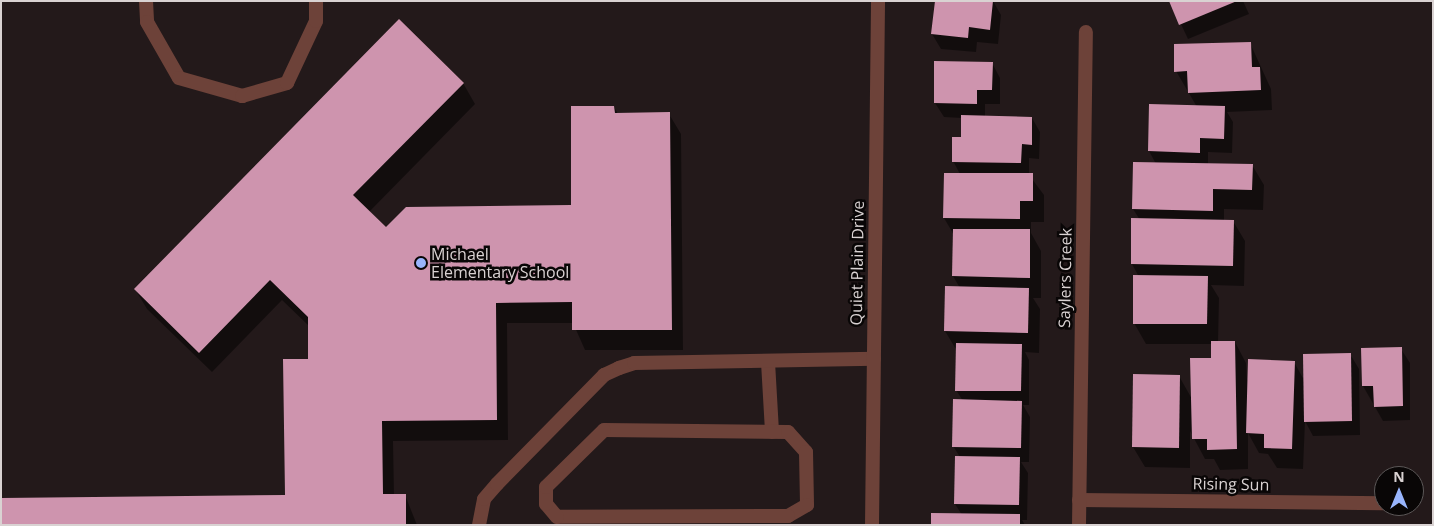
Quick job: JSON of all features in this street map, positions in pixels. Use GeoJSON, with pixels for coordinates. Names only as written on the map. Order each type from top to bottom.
{"type":"FeatureCollection","features":[{"type":"Feature","properties":{"kind":"street"},"geometry":{"type":"LineString","coordinates":[[146,1],[147,22],[179,78],[242,96],[287,84],[316,21],[316,1]]}},
{"type":"Feature","properties":{"kind":"street","name":"Quiet Plain Drive"},"geometry":{"type":"LineString","coordinates":[[872,525],[878,1]]}},
{"type":"Feature","properties":{"kind":"street","name":"Saylers Creek"},"geometry":{"type":"LineString","coordinates":[[1079,525],[1086,32]]}},
{"type":"Feature","properties":{"kind":"street"},"geometry":{"type":"LineString","coordinates":[[479,525],[479,512],[490,491],[604,375],[634,363],[874,359]]}},
{"type":"Feature","properties":{"kind":"street"},"geometry":{"type":"LineString","coordinates":[[768,362],[772,432]]}},
{"type":"Feature","properties":{"kind":"street"},"geometry":{"type":"LineString","coordinates":[[604,430],[772,432],[788,432],[806,452],[807,505],[788,516],[725,521],[557,517],[546,504],[546,486],[604,430]]}},
{"type":"Feature","properties":{"kind":"street","name":"Rising Sun"},"geometry":{"type":"LineString","coordinates":[[1079,500],[1374,503]]}},
{"type":"Feature","properties":{"kind":"building"},"geometry":{"type":"Polygon","coordinates":[[[935,1],[993,1],[990,30],[969,27],[968,38],[931,34],[935,1]]]}},
{"type":"Feature","properties":{"kind":"building"},"geometry":{"type":"Polygon","coordinates":[[[1169,1],[1237,1],[1179,25],[1169,1]]]}},
{"type":"Feature","properties":{"kind":"building"},"geometry":{"type":"Polygon","coordinates":[[[399,19],[464,83],[353,195],[386,227],[406,207],[571,205],[571,106],[614,106],[615,113],[670,112],[672,330],[572,330],[572,302],[496,303],[497,420],[382,421],[383,494],[406,494],[406,525],[1,525],[1,498],[285,495],[283,359],[308,359],[308,317],[270,280],[199,353],[134,289],[399,19]]]}},
{"type":"Feature","properties":{"kind":"building"},"geometry":{"type":"Polygon","coordinates":[[[1251,42],[1252,67],[1260,67],[1261,90],[1188,93],[1187,71],[1174,72],[1174,44],[1251,42]]]}},
{"type":"Feature","properties":{"kind":"building"},"geometry":{"type":"Polygon","coordinates":[[[934,61],[993,62],[992,90],[977,90],[977,104],[934,103],[934,61]]]}},
{"type":"Feature","properties":{"kind":"building"},"geometry":{"type":"Polygon","coordinates":[[[1149,104],[1225,106],[1224,139],[1200,138],[1200,153],[1148,151],[1149,104]]]}},
{"type":"Feature","properties":{"kind":"building"},"geometry":{"type":"Polygon","coordinates":[[[961,115],[1032,117],[1032,145],[1022,144],[1021,163],[952,162],[952,137],[961,137],[961,115]]]}},
{"type":"Feature","properties":{"kind":"building"},"geometry":{"type":"Polygon","coordinates":[[[1133,162],[1253,164],[1252,190],[1213,189],[1213,211],[1132,209],[1133,162]]]}},
{"type":"Feature","properties":{"kind":"building"},"geometry":{"type":"Polygon","coordinates":[[[944,173],[1033,173],[1033,201],[1020,201],[1020,219],[943,218],[944,173]]]}},
{"type":"Feature","properties":{"kind":"building"},"geometry":{"type":"Polygon","coordinates":[[[1131,218],[1234,220],[1233,266],[1131,264],[1131,218]]]}},
{"type":"Feature","properties":{"kind":"building"},"geometry":{"type":"Polygon","coordinates":[[[953,229],[1030,229],[1030,278],[952,276],[953,229]]]}},
{"type":"Feature","properties":{"kind":"building"},"geometry":{"type":"Polygon","coordinates":[[[1133,275],[1208,276],[1207,324],[1133,324],[1133,275]]]}},
{"type":"Feature","properties":{"kind":"building"},"geometry":{"type":"Polygon","coordinates":[[[945,286],[1029,288],[1028,333],[944,331],[945,286]]]}},
{"type":"Feature","properties":{"kind":"building"},"geometry":{"type":"Polygon","coordinates":[[[1211,341],[1235,341],[1237,449],[1207,450],[1207,439],[1192,439],[1190,358],[1211,358],[1211,341]]]}},
{"type":"Feature","properties":{"kind":"building"},"geometry":{"type":"Polygon","coordinates":[[[956,343],[1022,344],[1021,391],[955,391],[956,343]]]}},
{"type":"Feature","properties":{"kind":"building"},"geometry":{"type":"Polygon","coordinates":[[[1402,347],[1403,406],[1374,407],[1373,386],[1362,386],[1361,348],[1402,347]]]}},
{"type":"Feature","properties":{"kind":"building"},"geometry":{"type":"Polygon","coordinates":[[[1351,353],[1352,421],[1304,422],[1303,354],[1351,353]]]}},
{"type":"Feature","properties":{"kind":"building"},"geometry":{"type":"Polygon","coordinates":[[[1248,359],[1295,361],[1292,449],[1264,448],[1264,434],[1246,433],[1248,359]]]}},
{"type":"Feature","properties":{"kind":"building"},"geometry":{"type":"Polygon","coordinates":[[[1133,374],[1180,375],[1179,448],[1132,447],[1133,374]]]}},
{"type":"Feature","properties":{"kind":"building"},"geometry":{"type":"Polygon","coordinates":[[[953,399],[1022,401],[1021,448],[952,447],[953,399]]]}},
{"type":"Feature","properties":{"kind":"building"},"geometry":{"type":"Polygon","coordinates":[[[955,456],[1020,457],[1019,505],[954,504],[955,456]]]}},
{"type":"Feature","properties":{"kind":"building"},"geometry":{"type":"Polygon","coordinates":[[[931,513],[1020,514],[1020,525],[931,525],[931,513]]]}},
{"type":"Feature","properties":{"kind":"place","name":"Michael Elementary School"},"geometry":{"type":"Point","coordinates":[421,263]}}]}
